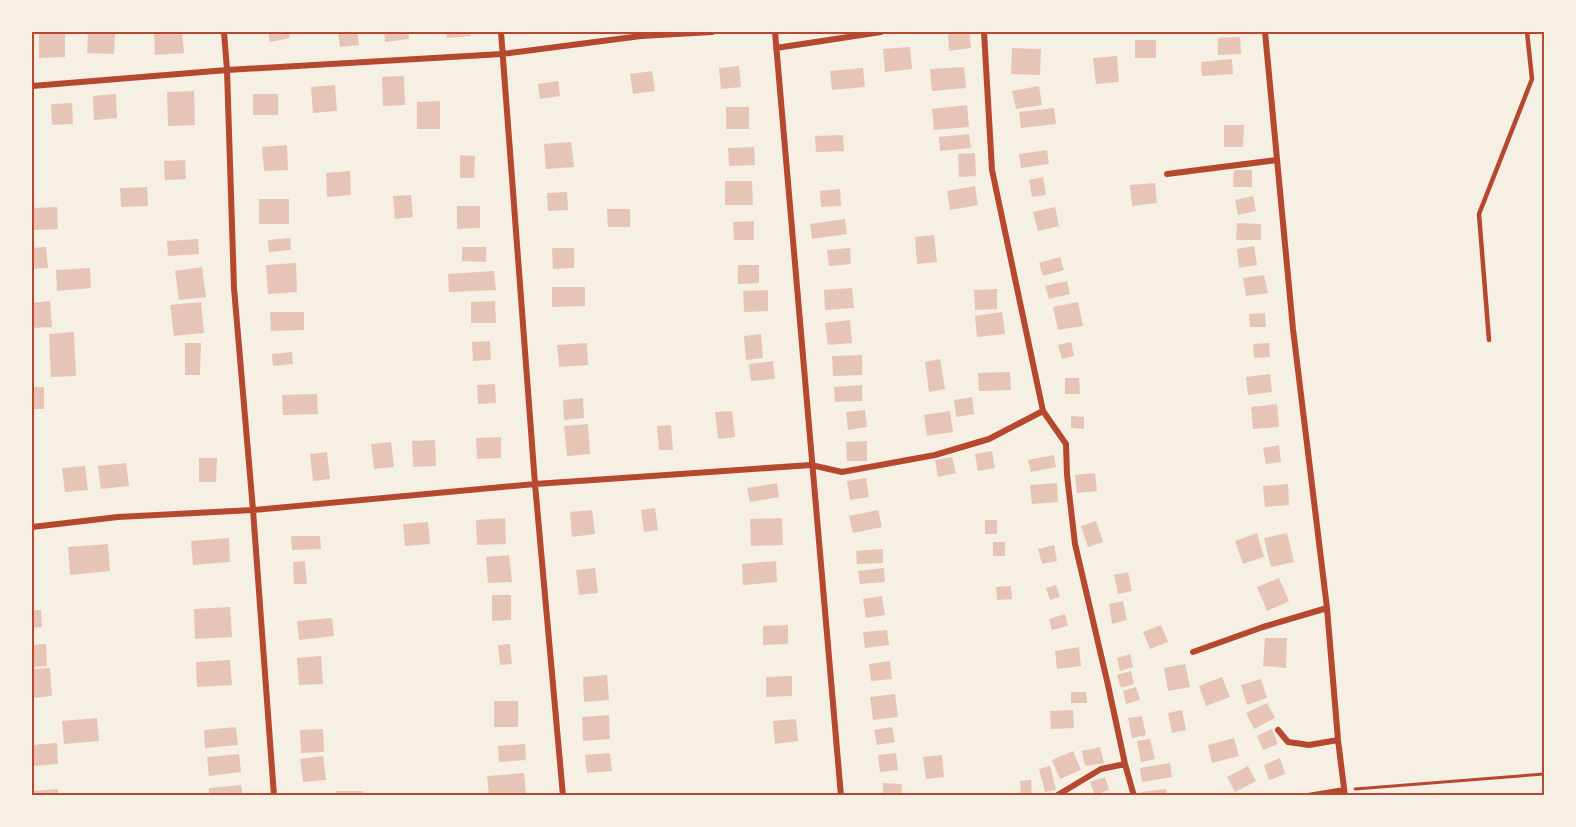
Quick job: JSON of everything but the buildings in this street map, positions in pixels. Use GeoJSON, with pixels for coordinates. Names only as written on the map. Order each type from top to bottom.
{"type":"FeatureCollection","features":[{"type":"Feature","properties":{"kind":"street"},"geometry":{"type":"LineString","coordinates":[[224,32],[234,288],[274,795]]}},
{"type":"Feature","properties":{"kind":"street"},"geometry":{"type":"LineString","coordinates":[[501,32],[535,484],[563,795]]}},
{"type":"Feature","properties":{"kind":"street"},"geometry":{"type":"LineString","coordinates":[[32,86],[227,70],[502,54],[641,36],[712,32]]}},
{"type":"Feature","properties":{"kind":"street"},"geometry":{"type":"LineString","coordinates":[[775,32],[841,795]]}},
{"type":"Feature","properties":{"kind":"street"},"geometry":{"type":"LineString","coordinates":[[776,48],[881,32]]}},
{"type":"Feature","properties":{"kind":"street"},"geometry":{"type":"LineString","coordinates":[[984,32],[992,170],[1043,411],[1066,444],[1075,544],[1134,795]]}},
{"type":"Feature","properties":{"kind":"street"},"geometry":{"type":"LineString","coordinates":[[1265,32],[1293,329],[1327,608],[1344,793],[1308,795]]}},
{"type":"Feature","properties":{"kind":"street"},"geometry":{"type":"LineString","coordinates":[[1167,174],[1277,160]]}},
{"type":"Feature","properties":{"kind":"street"},"geometry":{"type":"LineString","coordinates":[[32,527],[118,517],[253,510],[535,484],[811,465],[842,472],[935,455],[989,439],[1043,411]]}},
{"type":"Feature","properties":{"kind":"street"},"geometry":{"type":"LineString","coordinates":[[1193,652],[1263,627],[1327,608]]}},
{"type":"Feature","properties":{"kind":"street"},"geometry":{"type":"LineString","coordinates":[[1278,730],[1288,742],[1309,745],[1338,740]]}},
{"type":"Feature","properties":{"kind":"street"},"geometry":{"type":"LineString","coordinates":[[1056,795],[1101,770],[1125,764]]}},
{"type":"Feature","properties":{"kind":"lane"},"geometry":{"type":"LineString","coordinates":[[1489,340],[1479,214],[1532,79],[1527,32]]}},
{"type":"Feature","properties":{"kind":"path"},"geometry":{"type":"LineString","coordinates":[[1361,788],[1545,774]]}}]}
